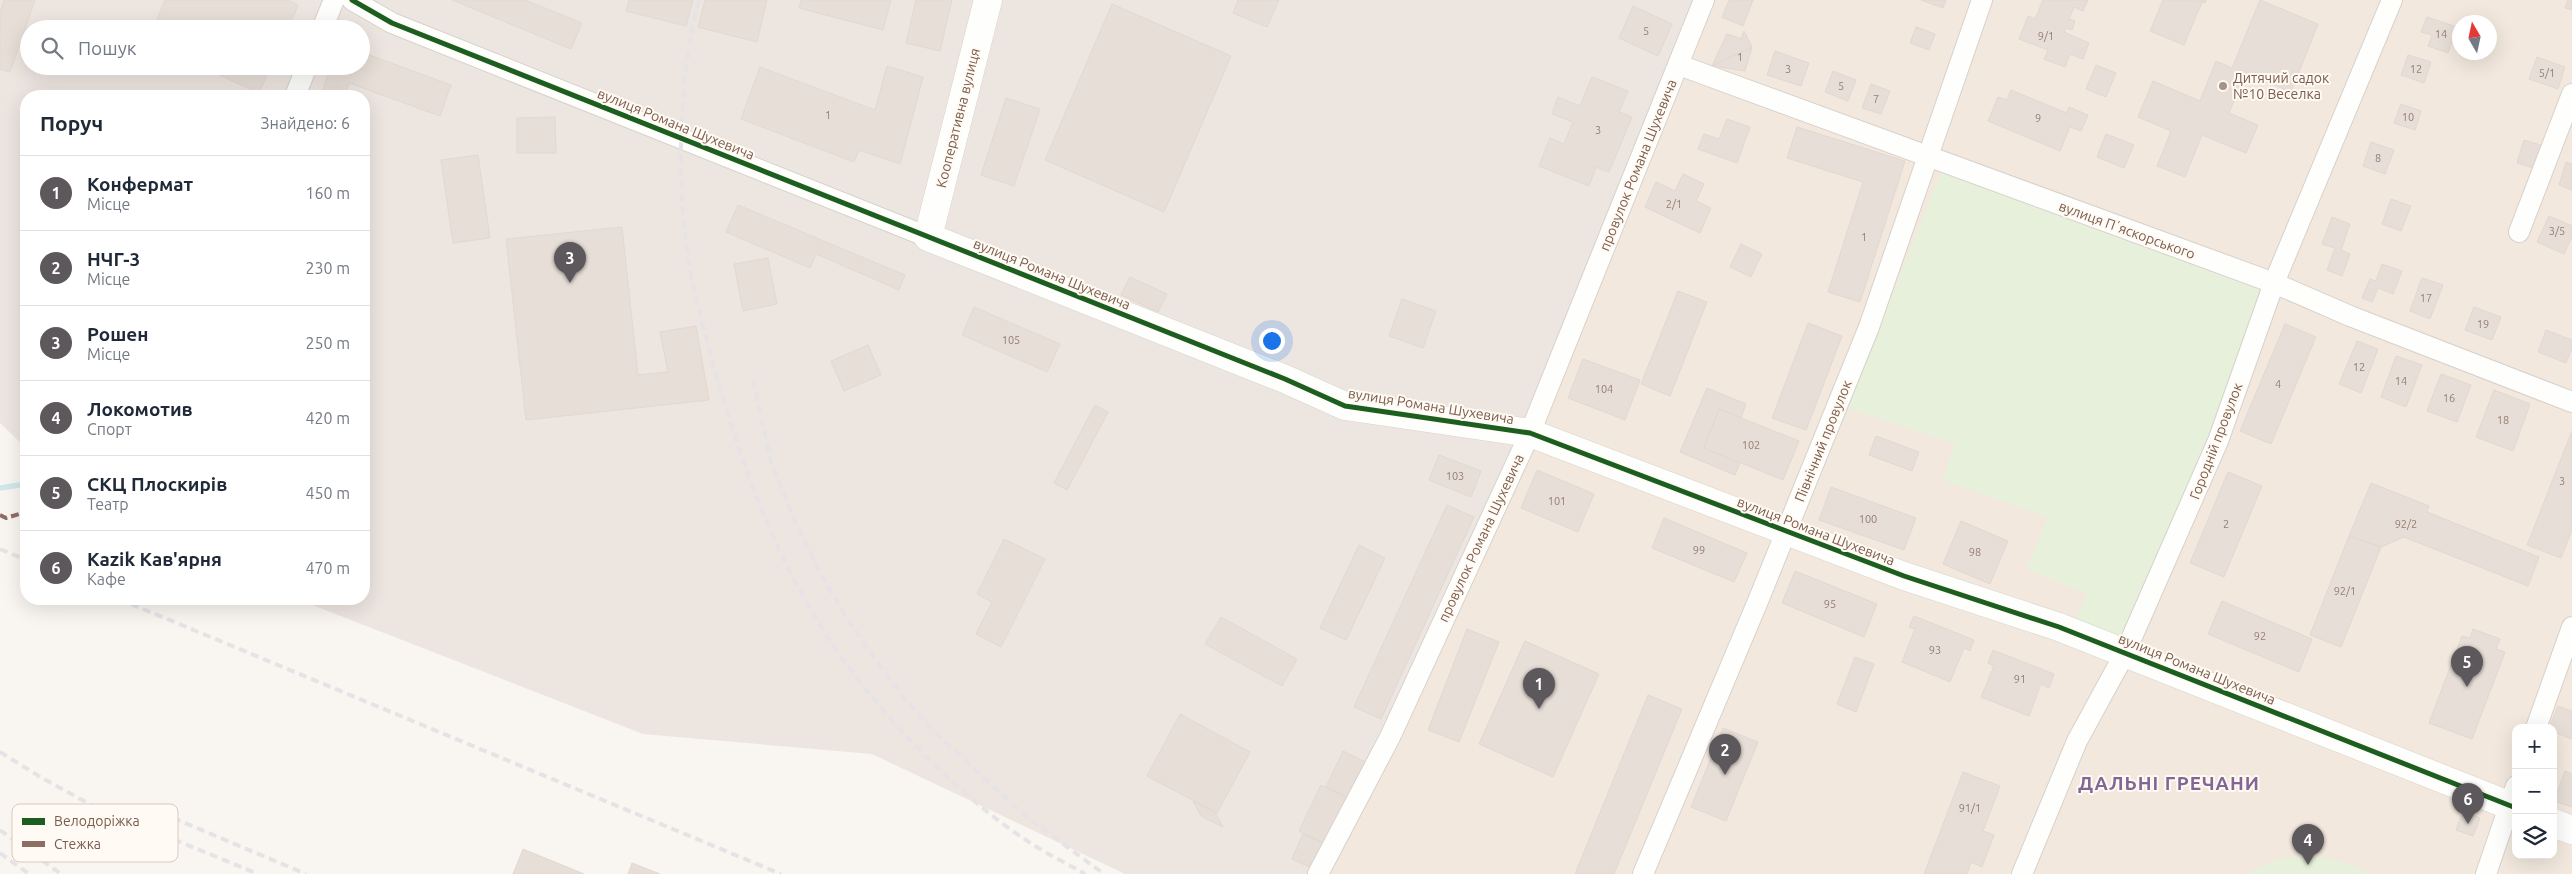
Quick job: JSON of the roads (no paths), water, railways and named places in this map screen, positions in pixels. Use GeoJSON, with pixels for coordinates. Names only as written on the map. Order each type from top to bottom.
{"type":"FeatureCollection","features":[{"type":"Feature","properties":{"kind":"street"},"geometry":{"type":"LineString","coordinates":[[326,20],[334,0]]}},
{"type":"Feature","properties":{"kind":"street","name":"вулиця Романа Шухевича"},"geometry":{"type":"LineString","coordinates":[[352,0],[392,22],[1284,379],[1345,406],[1530,433],[1786,532],[1904,576],[2059,627],[2512,799]]}},
{"type":"Feature","properties":{"kind":"street","name":"Кооперативна вулиця"},"geometry":{"type":"LineString","coordinates":[[928,236],[988,0]]}},
{"type":"Feature","properties":{"kind":"street","name":"провулок Романа Шухевича"},"geometry":{"type":"LineString","coordinates":[[1318,874],[1390,737],[1530,433],[1704,0]]}},
{"type":"Feature","properties":{"kind":"street","name":"Північний провулок"},"geometry":{"type":"LineString","coordinates":[[1643,874],[1786,532],[1869,327],[1926,157],[1982,0]]}},
{"type":"Feature","properties":{"kind":"street","name":"Городній провулок"},"geometry":{"type":"LineString","coordinates":[[2022,874],[2078,741],[2125,653],[2218,441],[2274,283],[2392,0]]}},
{"type":"Feature","properties":{"kind":"street","name":"вулиця Пʼяскорського"},"geometry":{"type":"LineString","coordinates":[[1679,65],[2274,283],[2350,316],[2572,402]]}},
{"type":"Feature","properties":{"kind":"street"},"geometry":{"type":"LineString","coordinates":[[297,90],[303,75]]}},
{"type":"Feature","properties":{"kind":"street"},"geometry":{"type":"LineString","coordinates":[[2519,232],[2572,94]]}},
{"type":"Feature","properties":{"kind":"street"},"geometry":{"type":"LineString","coordinates":[[2537,724],[2572,627]]}},
{"type":"Feature","properties":{"kind":"street"},"geometry":{"type":"LineString","coordinates":[[2486,874],[2512,805]]}},
{"type":"Feature","properties":{"kind":"street"},"geometry":{"type":"LineString","coordinates":[[2557,824],[2572,830]]}},
{"type":"Feature","properties":{"kind":"waterway"},"geometry":{"type":"LineString","coordinates":[[0,488],[20,485]]}},
{"type":"Feature","properties":{"kind":"railway"},"geometry":{"type":"LineString","coordinates":[[699,0],[688,57],[682,117],[681,176],[687,250],[692,281],[724,403],[754,491],[772,534],[814,616],[839,654],[867,691],[904,733],[944,774],[987,811],[1032,844],[1085,874]]}},
{"type":"Feature","properties":{"kind":"railway"},"geometry":{"type":"LineString","coordinates":[[753,380],[771,462],[794,519],[818,569],[846,617],[873,656],[904,698],[944,741],[1024,815],[1104,874]]}},
{"type":"Feature","properties":{"kind":"railway"},"geometry":{"type":"LineString","coordinates":[[0,549],[20,557]]}},
{"type":"Feature","properties":{"kind":"railway"},"geometry":{"type":"LineString","coordinates":[[133,605],[781,874]]}},
{"type":"Feature","properties":{"kind":"railway"},"geometry":{"type":"LineString","coordinates":[[0,752],[90,804]]}},
{"type":"Feature","properties":{"kind":"railway"},"geometry":{"type":"LineString","coordinates":[[178,820],[306,874]]}},
{"type":"Feature","properties":{"kind":"railway"},"geometry":{"type":"LineString","coordinates":[[0,830],[12,839]]}},
{"type":"Feature","properties":{"kind":"railway"},"geometry":{"type":"LineString","coordinates":[[178,841],[258,874]]}},
{"type":"Feature","properties":{"kind":"railway"},"geometry":{"type":"LineString","coordinates":[[0,853],[12,862]]}},
{"type":"Feature","properties":{"kind":"railway"},"geometry":{"type":"LineString","coordinates":[[12,862],[29,874]]}},
{"type":"Feature","properties":{"kind":"railway"},"geometry":{"type":"LineString","coordinates":[[44,862],[61,874]]}},
{"type":"Feature","properties":{"kind":"place","name":"Дитячий садок №10 Веселка"},"geometry":{"type":"Point","coordinates":[2223,86]}},
{"type":"Feature","properties":{"kind":"place","name":"Рошен"},"geometry":{"type":"Point","coordinates":[570,283]}},
{"type":"Feature","properties":{"kind":"place","name":"СКЦ Плоскирів"},"geometry":{"type":"Point","coordinates":[2467,687]}},
{"type":"Feature","properties":{"kind":"place","name":"Конфермат"},"geometry":{"type":"Point","coordinates":[1539,709]}},
{"type":"Feature","properties":{"kind":"place","name":"НЧГ-3"},"geometry":{"type":"Point","coordinates":[1725,775]}},
{"type":"Feature","properties":{"kind":"place","name":"Kazik Кав'ярня"},"geometry":{"type":"Point","coordinates":[2468,824]}},
{"type":"Feature","properties":{"kind":"place","name":"Локомотив"},"geometry":{"type":"Point","coordinates":[2308,865]}},
{"type":"Feature","properties":{"kind":"district","name":"ДАЛЬНІ ГРЕЧАНИ"},"geometry":{"type":"Point","coordinates":[2169,783]}}]}
